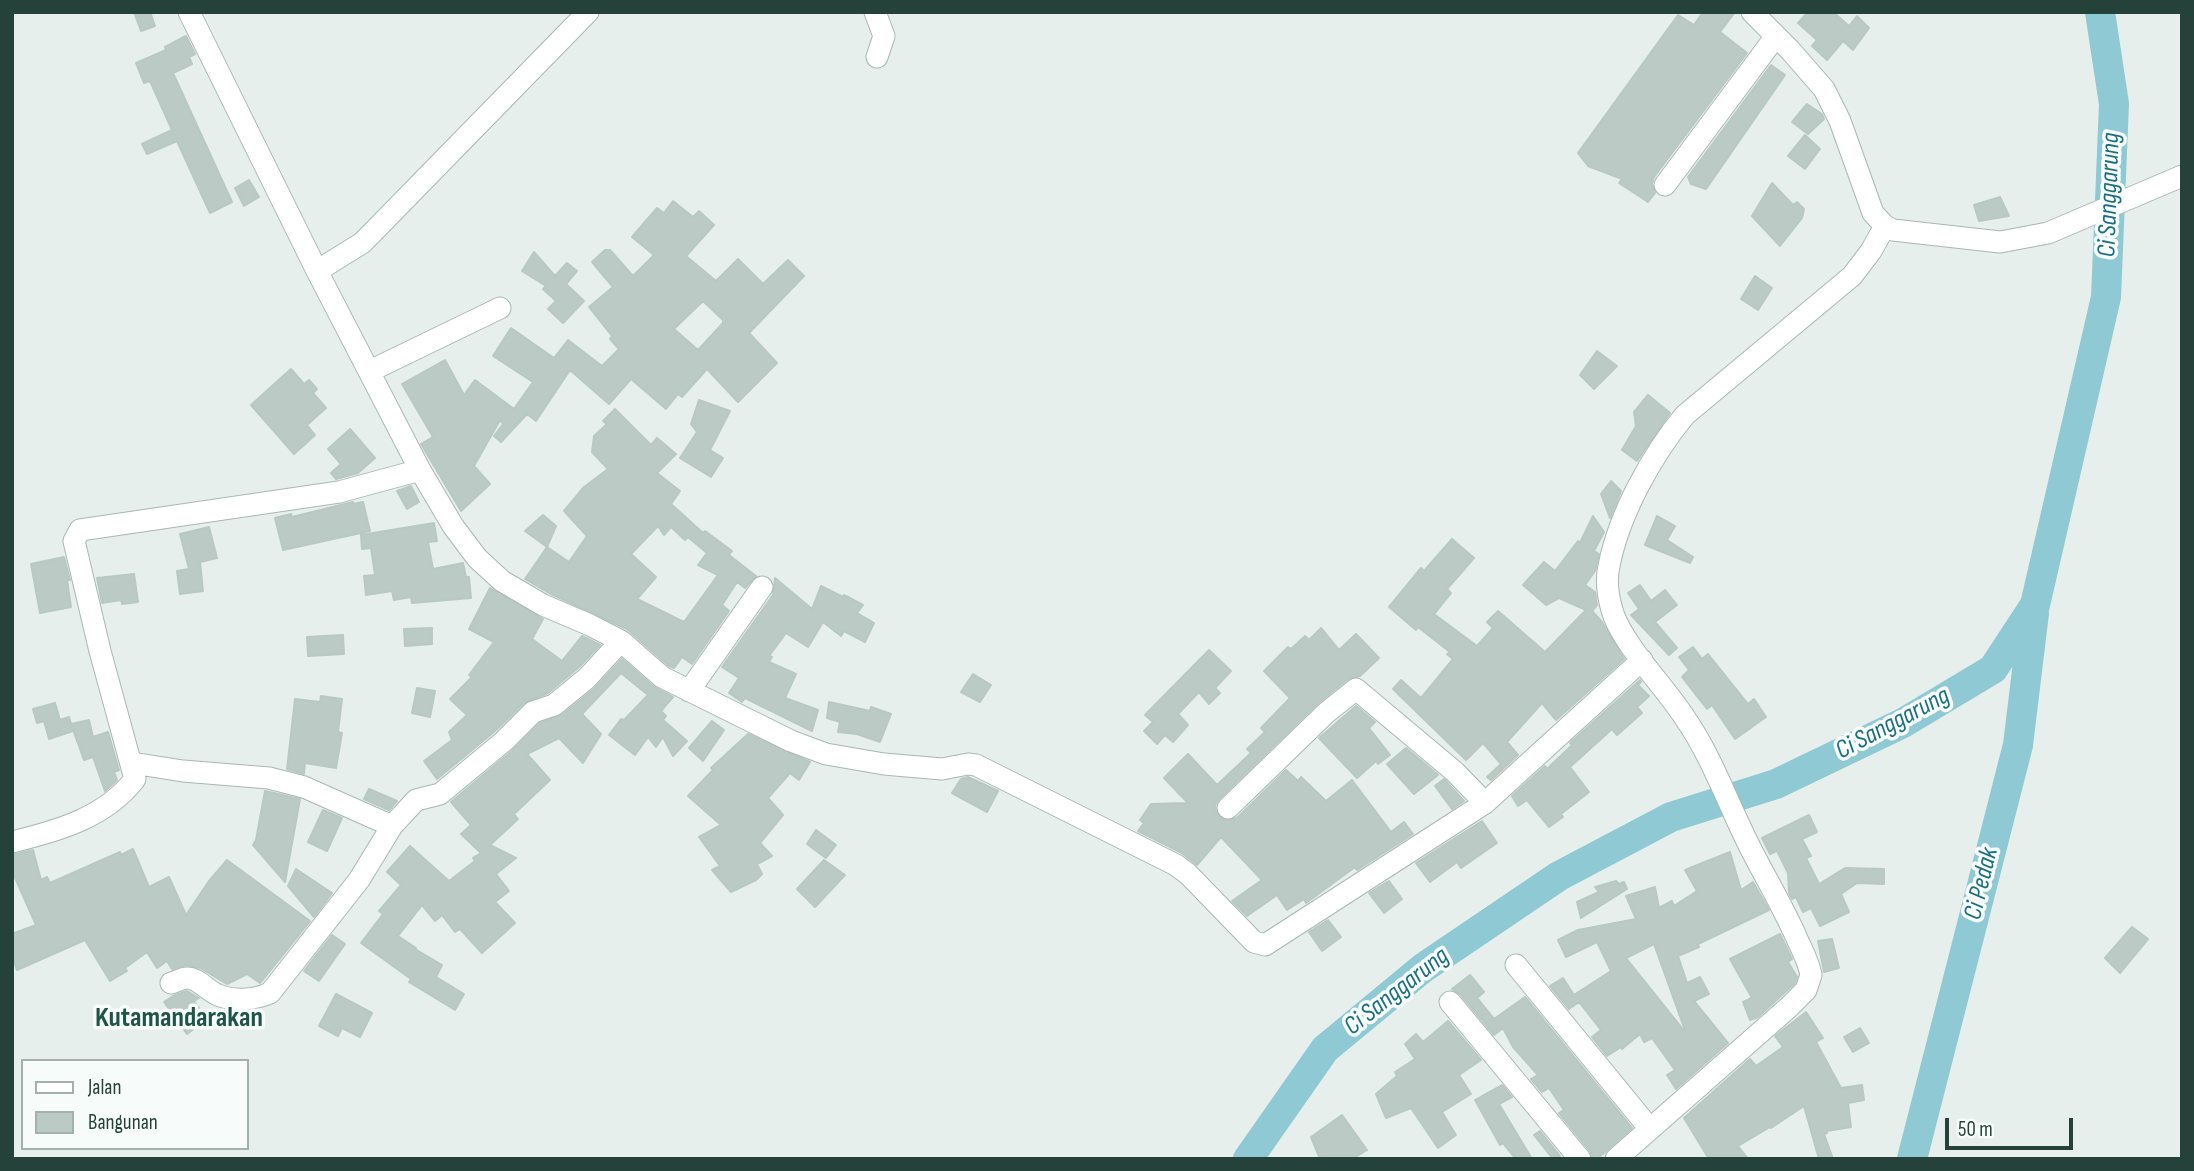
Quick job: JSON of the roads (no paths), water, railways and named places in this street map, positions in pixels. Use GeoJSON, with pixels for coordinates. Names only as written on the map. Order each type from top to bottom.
{"type":"FeatureCollection","features":[{"type":"Feature","properties":{"kind":"street"},"geometry":{"type":"LineString","coordinates":[[189,12],[317,271],[420,470],[468,548],[502,581],[542,605],[621,641],[662,677],[791,741],[826,754],[884,764],[942,769],[976,765],[1176,865],[1254,942],[1259,945],[1270,944],[1485,803],[1642,660]]}},
{"type":"Feature","properties":{"kind":"street"},"geometry":{"type":"LineString","coordinates":[[317,271],[362,243],[588,12]]}},
{"type":"Feature","properties":{"kind":"street"},"geometry":{"type":"LineString","coordinates":[[875,12],[884,36],[877,57]]}},
{"type":"Feature","properties":{"kind":"street"},"geometry":{"type":"LineString","coordinates":[[1752,12],[1824,89],[1840,121],[1873,213],[1885,226],[1902,231],[1990,242],[2025,239],[2048,233],[2180,177]]}},
{"type":"Feature","properties":{"kind":"street"},"geometry":{"type":"LineString","coordinates":[[1665,185],[1776,36]]}},
{"type":"Feature","properties":{"kind":"street"},"geometry":{"type":"LineString","coordinates":[[1616,1159],[1789,1007],[1809,984],[1809,967],[1784,909],[1753,854],[1700,743],[1683,714],[1624,635],[1616,620],[1610,601],[1608,567],[1648,467],[1685,415],[1852,276],[1885,226]]}},
{"type":"Feature","properties":{"kind":"street"},"geometry":{"type":"LineString","coordinates":[[370,370],[500,308]]}},
{"type":"Feature","properties":{"kind":"street"},"geometry":{"type":"LineString","coordinates":[[12,842],[64,829],[113,803],[135,779],[100,651],[74,541],[80,530],[339,492],[420,470]]}},
{"type":"Feature","properties":{"kind":"street"},"geometry":{"type":"LineString","coordinates":[[689,691],[762,587]]}},
{"type":"Feature","properties":{"kind":"street"},"geometry":{"type":"LineString","coordinates":[[171,983],[186,978],[192,979],[215,994],[233,998],[256,998],[270,993],[359,880],[392,825],[416,800],[440,794],[504,741],[533,712],[554,705],[587,678],[621,641]]}},
{"type":"Feature","properties":{"kind":"street"},"geometry":{"type":"LineString","coordinates":[[1228,808],[1326,713],[1356,688],[1455,772],[1485,803]]}},
{"type":"Feature","properties":{"kind":"street"},"geometry":{"type":"LineString","coordinates":[[132,764],[269,778],[304,788],[392,825]]}},
{"type":"Feature","properties":{"kind":"street"},"geometry":{"type":"LineString","coordinates":[[1516,965],[1650,1129]]}},
{"type":"Feature","properties":{"kind":"street"},"geometry":{"type":"LineString","coordinates":[[1450,1002],[1580,1159]]}},
{"type":"Feature","properties":{"kind":"waterway","name":"Ci Sanggarung"},"geometry":{"type":"LineString","coordinates":[[1248,1159],[1325,1049],[1423,968],[1559,876],[1671,817],[1776,784],[1903,723],[1993,669],[2035,605],[2106,297],[2114,104],[2100,12]]}},
{"type":"Feature","properties":{"kind":"waterway","name":"Ci Pedak"},"geometry":{"type":"LineString","coordinates":[[1912,1159],[2018,745],[2034,613]]}},
{"type":"Feature","properties":{"kind":"district","name":"Kutamandarakan"},"geometry":{"type":"Point","coordinates":[179,1019]}}]}
